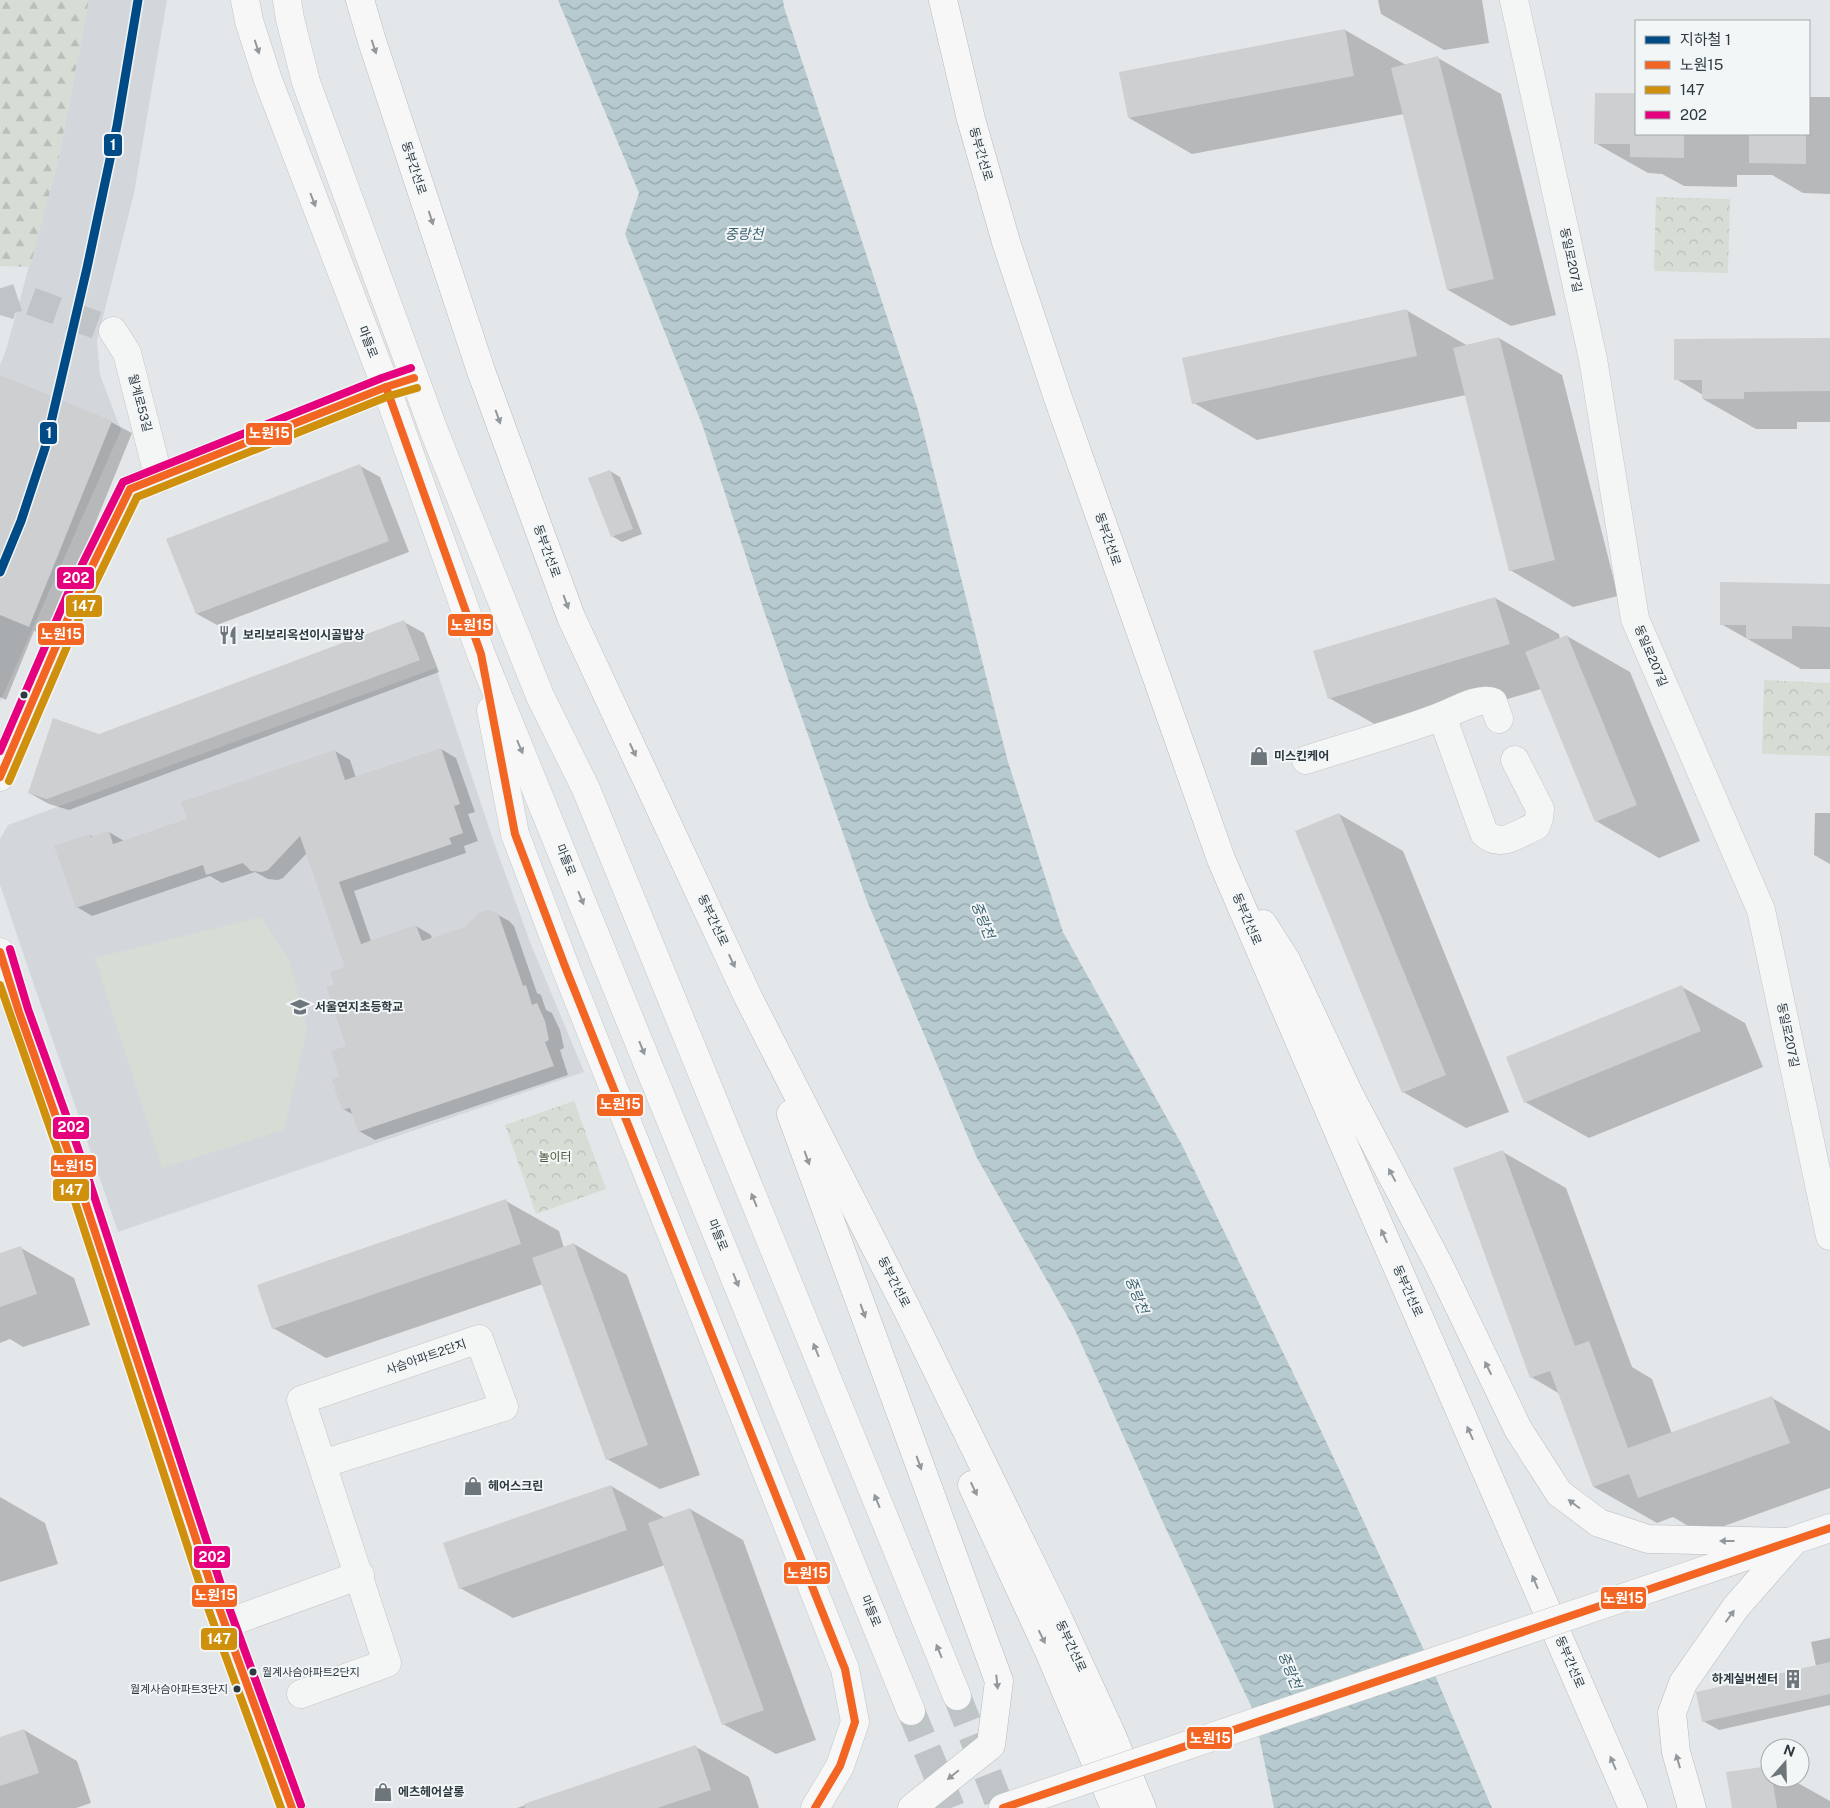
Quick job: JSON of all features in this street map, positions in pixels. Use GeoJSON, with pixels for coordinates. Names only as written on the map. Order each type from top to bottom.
{"type":"FeatureCollection","features":[{"type":"Feature","properties":{"kind":"main road","name":"마들로"},"geometry":{"type":"LineString","coordinates":[[245,0],[249,21],[289,138],[386,387],[481,654],[911,1711]]}},
{"type":"Feature","properties":{"kind":"main road"},"geometry":{"type":"LineString","coordinates":[[287,0],[290,20],[306,82],[414,378],[540,696],[586,789],[958,1696]]}},
{"type":"Feature","properties":{"kind":"main road","name":"동부간선로"},"geometry":{"type":"LineString","coordinates":[[360,0],[372,42],[481,371],[572,617],[748,997],[909,1313],[1058,1618],[1110,1731],[1142,1808]]}},
{"type":"Feature","properties":{"kind":"main road","name":"동부간선로"},"geometry":{"type":"LineString","coordinates":[[943,0],[971,119],[1006,242],[1058,398],[1221,859],[1633,1808]]}},
{"type":"Feature","properties":{"kind":"main road"},"geometry":{"type":"LineString","coordinates":[[481,654],[515,834],[566,970],[845,1669],[855,1722],[840,1766],[815,1808]]}},
{"type":"Feature","properties":{"kind":"main road"},"geometry":{"type":"LineString","coordinates":[[1221,859],[1286,960],[1349,1094],[1439,1265],[1518,1429],[1559,1493],[1599,1522],[1648,1540],[1793,1542]]}},
{"type":"Feature","properties":{"kind":"main road"},"geometry":{"type":"LineString","coordinates":[[748,997],[998,1681],[991,1745],[912,1808]]}},
{"type":"Feature","properties":{"kind":"main road"},"geometry":{"type":"LineString","coordinates":[[909,1313],[927,1387],[1051,1656],[1115,1808]]}},
{"type":"Feature","properties":{"kind":"main road"},"geometry":{"type":"LineString","coordinates":[[1003,1808],[1830,1528]]}},
{"type":"Feature","properties":{"kind":"main road"},"geometry":{"type":"LineString","coordinates":[[1692,1808],[1676,1752],[1672,1713],[1683,1683],[1736,1607],[1793,1542]]}},
{"type":"Feature","properties":{"kind":"street","name":"동일로207길"},"geometry":{"type":"LineString","coordinates":[[1514,0],[1593,359],[1635,619],[1761,910],[1830,1236]]}},
{"type":"Feature","properties":{"kind":"street","name":"월계로53길"},"geometry":{"type":"LineString","coordinates":[[113,331],[127,353],[159,479]]}},
{"type":"Feature","properties":{"kind":"street"},"geometry":{"type":"LineString","coordinates":[[0,777],[103,542],[130,489],[386,387],[414,378]]}},
{"type":"Feature","properties":{"kind":"street"},"geometry":{"type":"LineString","coordinates":[[1306,760],[1442,716],[1470,704],[1490,700],[1494,702],[1499,719]]}},
{"type":"Feature","properties":{"kind":"street"},"geometry":{"type":"LineString","coordinates":[[1442,716],[1484,833],[1491,840],[1501,841],[1536,826],[1539,818],[1540,809],[1515,760]]}},
{"type":"Feature","properties":{"kind":"street"},"geometry":{"type":"LineString","coordinates":[[0,952],[74,1168],[225,1624],[292,1808]]}},
{"type":"Feature","properties":{"kind":"street","name":"사슴아파트2단지"},"geometry":{"type":"LineString","coordinates":[[301,1694],[387,1663],[360,1576],[300,1400],[479,1339],[504,1407],[322,1464]]}},
{"type":"Feature","properties":{"kind":"street"},"geometry":{"type":"LineString","coordinates":[[225,1624],[360,1576]]}},
{"type":"Feature","properties":{"kind":"shaded area"},"geometry":{"type":"Polygon","coordinates":[[[89,0],[167,0],[134,193],[97,341],[100,375],[121,430],[0,702],[0,365],[6,350],[58,161],[89,0]]]}},
{"type":"Feature","properties":{"kind":"shaded area","name":"서울연지초등학교"},"geometry":{"type":"Polygon","coordinates":[[[436,668],[492,837],[530,942],[584,1072],[118,1232],[0,885],[0,839],[8,825],[436,668]]]}},
{"type":"Feature","properties":{"kind":"green space"},"geometry":{"type":"Polygon","coordinates":[[[0,0],[89,0],[58,161],[30,267],[0,266],[0,0]]]}},
{"type":"Feature","properties":{"kind":"green space"},"geometry":{"type":"Polygon","coordinates":[[[1656,197],[1730,199],[1728,273],[1654,271],[1656,197]]]}},
{"type":"Feature","properties":{"kind":"green space"},"geometry":{"type":"Polygon","coordinates":[[[1764,680],[1830,683],[1830,756],[1762,754],[1764,680]]]}},
{"type":"Feature","properties":{"kind":"green space"},"geometry":{"type":"Polygon","coordinates":[[[261,917],[290,962],[307,1029],[284,1130],[162,1168],[95,958],[261,917]]]}},
{"type":"Feature","properties":{"kind":"green space","name":"놀이터"},"geometry":{"type":"Polygon","coordinates":[[[574,1101],[606,1189],[536,1214],[505,1125],[574,1101]]]}},
{"type":"Feature","properties":{"kind":"water","name":"중랑천"},"geometry":{"type":"Polygon","coordinates":[[[558,0],[783,0],[918,410],[1008,762],[1063,932],[1182,1145],[1314,1416],[1425,1652],[1492,1808],[1274,1808],[1254,1712],[1166,1529],[1074,1328],[977,1158],[867,901],[764,611],[702,424],[625,234],[639,193],[558,0]]]}},
{"type":"Feature","properties":{"kind":"building"},"geometry":{"type":"Polygon","coordinates":[[[1345,29],[1354,76],[1128,118],[1119,72],[1345,29]]]}},
{"type":"Feature","properties":{"kind":"building"},"geometry":{"type":"Polygon","coordinates":[[[1438,56],[1494,279],[1447,290],[1391,68],[1438,56]]]}},
{"type":"Feature","properties":{"kind":"building"},"geometry":{"type":"Polygon","coordinates":[[[1595,93],[1635,93],[1635,135],[1684,135],[1684,158],[1630,157],[1630,144],[1594,144],[1595,93]]]}},
{"type":"Feature","properties":{"kind":"building"},"geometry":{"type":"Polygon","coordinates":[[[1749,135],[1806,135],[1806,164],[1749,163],[1749,135]]]}},
{"type":"Feature","properties":{"kind":"building"},"geometry":{"type":"Polygon","coordinates":[[[1407,309],[1417,356],[1192,404],[1182,358],[1407,309]]]}},
{"type":"Feature","properties":{"kind":"building"},"geometry":{"type":"Polygon","coordinates":[[[1499,337],[1555,560],[1509,571],[1453,348],[1499,337]]]}},
{"type":"Feature","properties":{"kind":"building"},"geometry":{"type":"Polygon","coordinates":[[[1830,338],[1830,391],[1744,392],[1744,399],[1702,399],[1702,380],[1674,380],[1674,339],[1830,338]]]}},
{"type":"Feature","properties":{"kind":"building"},"geometry":{"type":"Polygon","coordinates":[[[0,375],[112,421],[29,627],[0,615],[0,375]]]}},
{"type":"Feature","properties":{"kind":"building"},"geometry":{"type":"Polygon","coordinates":[[[360,464],[389,541],[196,614],[166,539],[360,464]]]}},
{"type":"Feature","properties":{"kind":"building"},"geometry":{"type":"Polygon","coordinates":[[[610,470],[633,529],[611,537],[588,478],[610,470]]]}},
{"type":"Feature","properties":{"kind":"building"},"geometry":{"type":"Polygon","coordinates":[[[1720,582],[1830,584],[1830,627],[1792,626],[1792,639],[1746,639],[1746,625],[1720,625],[1720,582]]]}},
{"type":"Feature","properties":{"kind":"building"},"geometry":{"type":"Polygon","coordinates":[[[1495,597],[1510,644],[1328,699],[1313,651],[1495,597]]]}},
{"type":"Feature","properties":{"kind":"building"},"geometry":{"type":"Polygon","coordinates":[[[404,620],[420,660],[47,799],[28,793],[53,718],[99,734],[404,620]]]}},
{"type":"Feature","properties":{"kind":"building"},"geometry":{"type":"Polygon","coordinates":[[[1567,635],[1637,805],[1595,822],[1525,652],[1567,635]]]}},
{"type":"Feature","properties":{"kind":"building"},"geometry":{"type":"Polygon","coordinates":[[[441,748],[460,804],[454,806],[463,833],[449,838],[452,844],[339,882],[361,944],[416,925],[422,941],[465,927],[479,913],[486,910],[493,911],[499,916],[523,986],[526,985],[532,1005],[537,1003],[545,1021],[549,1040],[545,1042],[554,1066],[358,1132],[350,1108],[342,1110],[332,1080],[339,1077],[331,1051],[346,1046],[326,987],[334,985],[330,972],[345,967],[300,836],[268,870],[262,872],[251,871],[243,863],[206,875],[203,865],[76,908],[54,846],[90,834],[91,837],[109,831],[113,844],[187,819],[181,802],[335,750],[345,780],[441,748]]]}},
{"type":"Feature","properties":{"kind":"building"},"geometry":{"type":"Polygon","coordinates":[[[1339,813],[1446,1075],[1402,1093],[1295,831],[1339,813]]]}},
{"type":"Feature","properties":{"kind":"building"},"geometry":{"type":"Polygon","coordinates":[[[1682,985],[1701,1031],[1524,1103],[1506,1057],[1682,985]]]}},
{"type":"Feature","properties":{"kind":"building"},"geometry":{"type":"Polygon","coordinates":[[[1503,1150],[1575,1346],[1589,1341],[1628,1448],[1772,1396],[1790,1443],[1638,1498],[1629,1474],[1593,1487],[1550,1371],[1530,1378],[1453,1168],[1503,1150]]]}},
{"type":"Feature","properties":{"kind":"building"},"geometry":{"type":"Polygon","coordinates":[[[506,1199],[521,1244],[272,1329],[257,1285],[506,1199]]]}},
{"type":"Feature","properties":{"kind":"building"},"geometry":{"type":"Polygon","coordinates":[[[574,1243],[648,1445],[606,1460],[532,1258],[574,1243]]]}},
{"type":"Feature","properties":{"kind":"building"},"geometry":{"type":"Polygon","coordinates":[[[21,1246],[37,1294],[0,1307],[0,1253],[21,1246]]]}},
{"type":"Feature","properties":{"kind":"building"},"geometry":{"type":"Polygon","coordinates":[[[611,1485],[627,1530],[459,1589],[443,1543],[611,1485]]]}},
{"type":"Feature","properties":{"kind":"building"},"geometry":{"type":"Polygon","coordinates":[[[690,1508],[764,1710],[722,1725],[648,1523],[690,1508]]]}},
{"type":"Feature","properties":{"kind":"building","name":"하계실버센터"},"geometry":{"type":"Polygon","coordinates":[[[1830,1662],[1830,1694],[1702,1722],[1696,1692],[1830,1662]]]}},
{"type":"Feature","properties":{"kind":"building"},"geometry":{"type":"Polygon","coordinates":[[[24,1729],[39,1773],[0,1786],[0,1737],[24,1729]]]}},
{"type":"Feature","properties":{"kind":"building"},"geometry":{"type":"Polygon","coordinates":[[[696,1745],[711,1790],[657,1808],[525,1808],[524,1804],[696,1745]]]}},
{"type":"Feature","properties":{"kind":"building"},"geometry":{"type":"Polygon","coordinates":[[[1760,1767],[1760,1788],[1774,1788],[1777,1808],[1732,1808],[1726,1772],[1760,1767]]]}},
{"type":"Feature","properties":{"kind":"tunnel"},"geometry":{"type":"LineString","coordinates":[[0,315],[4,302],[19,297],[113,331]]}},
{"type":"Feature","properties":{"kind":"tunnel"},"geometry":{"type":"LineString","coordinates":[[957,1696],[1001,1808]]}},
{"type":"Feature","properties":{"kind":"tunnel"},"geometry":{"type":"LineString","coordinates":[[911,1711],[951,1808]]}},
{"type":"Feature","properties":{"kind":"metro line","name":"1"},"geometry":{"type":"LineString","coordinates":[[0,572],[21,521],[45,448],[87,268],[117,126],[138,0]]}},
{"type":"Feature","properties":{"kind":"transit line","name":"202"},"geometry":{"type":"LineString","coordinates":[[0,751],[69,591],[123,482],[411,368]]}},
{"type":"Feature","properties":{"kind":"transit line","name":"노원15"},"geometry":{"type":"LineString","coordinates":[[0,777],[78,595],[130,489],[386,387],[414,378]]}},
{"type":"Feature","properties":{"kind":"transit line","name":"노원15"},"geometry":{"type":"LineString","coordinates":[[386,387],[481,654],[515,834],[566,969],[845,1669],[855,1722],[840,1766],[815,1808]]}},
{"type":"Feature","properties":{"kind":"transit line","name":"147"},"geometry":{"type":"LineString","coordinates":[[9,781],[87,600],[137,497],[389,396],[417,388]]}},
{"type":"Feature","properties":{"kind":"transit line","name":"202"},"geometry":{"type":"LineString","coordinates":[[10,949],[28,1009],[84,1165],[223,1591],[301,1805]]}},
{"type":"Feature","properties":{"kind":"transit line","name":"노원15"},"geometry":{"type":"LineString","coordinates":[[0,952],[74,1168],[214,1594],[292,1808]]}},
{"type":"Feature","properties":{"kind":"transit line","name":"147"},"geometry":{"type":"LineString","coordinates":[[0,985],[65,1171],[204,1597],[281,1808]]}},
{"type":"Feature","properties":{"kind":"transit line","name":"노원15"},"geometry":{"type":"LineString","coordinates":[[1003,1808],[1830,1528]]}},
{"type":"Feature","properties":{"kind":"place","name":"보리보리옥선이시골밥상"},"geometry":{"type":"Point","coordinates":[228,635]}},
{"type":"Feature","properties":{"kind":"place","name":"미스킨케어"},"geometry":{"type":"Point","coordinates":[1259,756]}},
{"type":"Feature","properties":{"kind":"place","name":"서울연지초등학교"},"geometry":{"type":"Point","coordinates":[300,1007]}},
{"type":"Feature","properties":{"kind":"place","name":"헤어스크린"},"geometry":{"type":"Point","coordinates":[473,1486]}},
{"type":"Feature","properties":{"kind":"place","name":"월계사슴아파트2단지"},"geometry":{"type":"Point","coordinates":[253,1672]}},
{"type":"Feature","properties":{"kind":"place","name":"하계실버센터"},"geometry":{"type":"Point","coordinates":[1793,1679]}},
{"type":"Feature","properties":{"kind":"place","name":"월계사슴아파트3단지"},"geometry":{"type":"Point","coordinates":[237,1689]}},
{"type":"Feature","properties":{"kind":"place","name":"에츠헤어살롱"},"geometry":{"type":"Point","coordinates":[383,1792]}}]}
